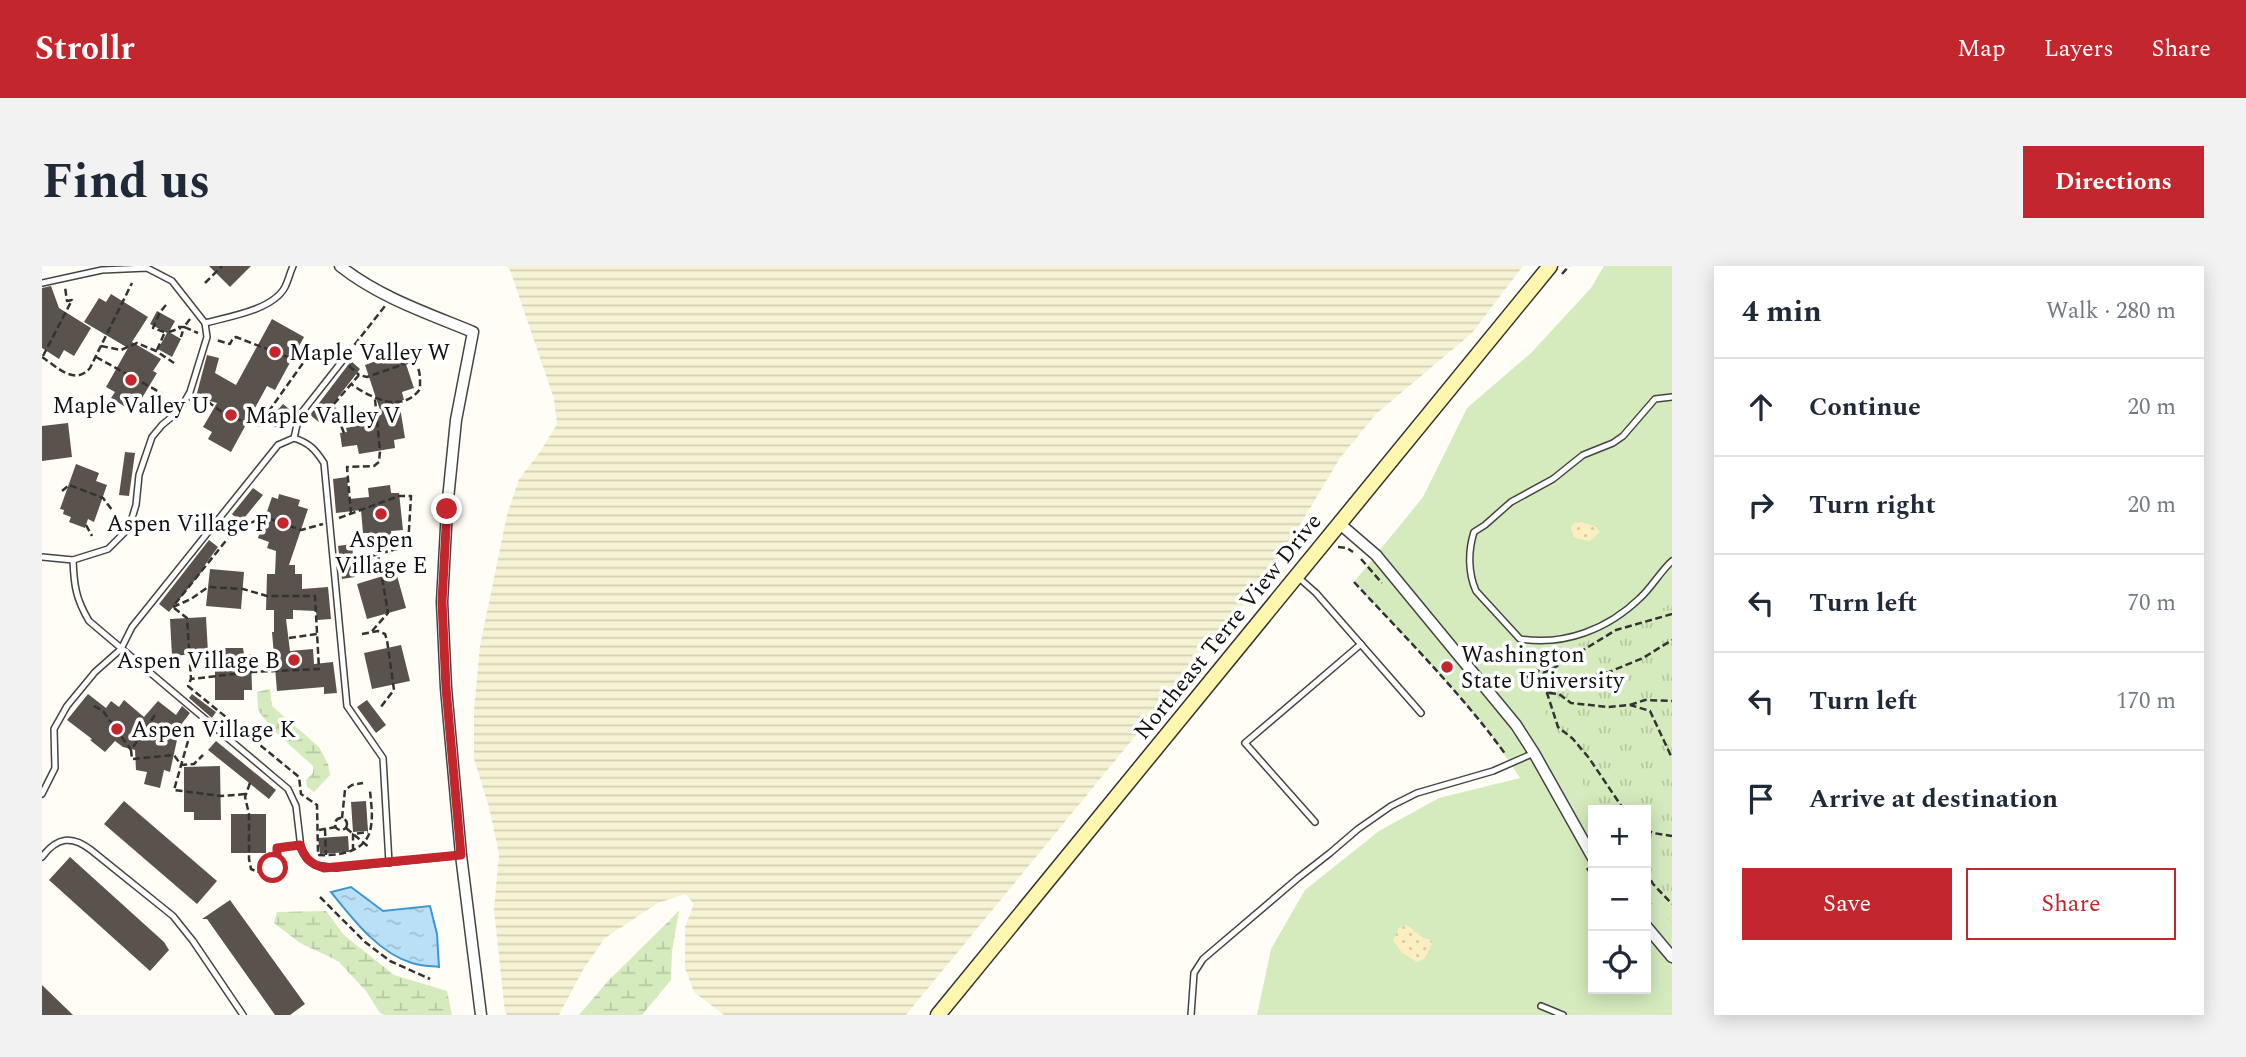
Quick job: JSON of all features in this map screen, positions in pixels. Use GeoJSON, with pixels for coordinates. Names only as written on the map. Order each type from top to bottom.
{"type":"FeatureCollection","features":[{"type":"Feature","properties":{"kind":"main road","name":"Northeast Terre View Drive"},"geometry":{"type":"LineString","coordinates":[[938,1015],[1550,266]]}},
{"type":"Feature","properties":{"kind":"street"},"geometry":{"type":"LineString","coordinates":[[340,266],[360,282],[473,332],[456,420],[447,509],[442,602],[446,688],[461,855],[481,1015]]}},
{"type":"Feature","properties":{"kind":"street"},"geometry":{"type":"LineString","coordinates":[[1340,524],[1376,555],[1497,700],[1534,753],[1588,859]]}},
{"type":"Feature","properties":{"kind":"street"},"geometry":{"type":"LineString","coordinates":[[1650,931],[1672,957]]}},
{"type":"Feature","properties":{"kind":"lane"},"geometry":{"type":"LineString","coordinates":[[205,323],[267,304],[286,286],[293,266]]}},
{"type":"Feature","properties":{"kind":"lane"},"geometry":{"type":"LineString","coordinates":[[42,283],[102,270],[147,268],[172,281],[205,323],[207,337],[190,392],[179,411],[152,437],[139,475],[136,505],[129,528],[108,549],[73,560],[42,557]]}},
{"type":"Feature","properties":{"kind":"lane"},"geometry":{"type":"LineString","coordinates":[[294,438],[299,416],[343,360]]}},
{"type":"Feature","properties":{"kind":"lane"},"geometry":{"type":"LineString","coordinates":[[1672,397],[1656,399],[1623,436],[1583,455],[1553,480],[1511,502],[1474,532],[1470,544],[1470,558],[1472,582],[1476,591],[1520,639],[1539,642],[1580,636],[1628,609],[1672,561]]}},
{"type":"Feature","properties":{"kind":"lane"},"geometry":{"type":"LineString","coordinates":[[42,794],[55,768],[54,729],[66,706],[95,672],[121,649],[132,627],[278,445],[294,438],[316,450],[324,463],[347,706],[383,758],[389,863]]}},
{"type":"Feature","properties":{"kind":"lane"},"geometry":{"type":"LineString","coordinates":[[73,560],[74,588],[78,603],[89,621],[288,789],[296,806],[300,845],[307,859],[324,868],[461,855]]}},
{"type":"Feature","properties":{"kind":"lane"},"geometry":{"type":"LineString","coordinates":[[1296,576],[1316,593],[1362,643],[1421,713]]}},
{"type":"Feature","properties":{"kind":"lane"},"geometry":{"type":"LineString","coordinates":[[1315,822],[1245,743],[1362,643]]}},
{"type":"Feature","properties":{"kind":"lane"},"geometry":{"type":"LineString","coordinates":[[1191,1015],[1194,973],[1203,959],[1357,829],[1391,806],[1417,793],[1493,771],[1534,753]]}},
{"type":"Feature","properties":{"kind":"lane"},"geometry":{"type":"LineString","coordinates":[[42,857],[61,841],[71,839],[79,841],[91,850],[173,916],[243,1015]]}},
{"type":"Feature","properties":{"kind":"lane"},"geometry":{"type":"LineString","coordinates":[[1541,1006],[1563,1015]]}},
{"type":"Feature","properties":{"kind":"path"},"geometry":{"type":"LineString","coordinates":[[205,282],[222,266]]}},
{"type":"Feature","properties":{"kind":"path"},"geometry":{"type":"LineString","coordinates":[[63,277],[67,300],[72,300],[42,357],[79,377],[85,375],[90,368],[132,283]]}},
{"type":"Feature","properties":{"kind":"path"},"geometry":{"type":"LineString","coordinates":[[166,305],[153,328],[167,333],[184,327]]}},
{"type":"Feature","properties":{"kind":"path"},"geometry":{"type":"LineString","coordinates":[[351,384],[375,399],[387,402],[413,398],[421,389],[418,365],[413,361],[367,377],[359,375],[343,360],[385,306]]}},
{"type":"Feature","properties":{"kind":"path"},"geometry":{"type":"LineString","coordinates":[[178,327],[184,327]]}},
{"type":"Feature","properties":{"kind":"path"},"geometry":{"type":"LineString","coordinates":[[181,337],[184,327]]}},
{"type":"Feature","properties":{"kind":"path"},"geometry":{"type":"LineString","coordinates":[[156,351],[167,333]]}},
{"type":"Feature","properties":{"kind":"path"},"geometry":{"type":"LineString","coordinates":[[208,401],[250,424],[259,425],[303,363],[236,337],[230,344],[216,340]]}},
{"type":"Feature","properties":{"kind":"path"},"geometry":{"type":"LineString","coordinates":[[101,346],[121,350],[137,343],[174,363]]}},
{"type":"Feature","properties":{"kind":"path"},"geometry":{"type":"LineString","coordinates":[[96,357],[163,394]]}},
{"type":"Feature","properties":{"kind":"path"},"geometry":{"type":"LineString","coordinates":[[344,433],[333,405],[359,375]]}},
{"type":"Feature","properties":{"kind":"path"},"geometry":{"type":"LineString","coordinates":[[351,514],[347,467],[374,466],[379,462],[375,399]]}},
{"type":"Feature","properties":{"kind":"path"},"geometry":{"type":"LineString","coordinates":[[62,491],[69,485],[103,498],[112,510]]}},
{"type":"Feature","properties":{"kind":"path"},"geometry":{"type":"LineString","coordinates":[[173,607],[242,522],[245,525],[265,517],[301,530],[399,496],[411,496],[408,546],[357,560]]}},
{"type":"Feature","properties":{"kind":"path"},"geometry":{"type":"LineString","coordinates":[[86,525],[92,536]]}},
{"type":"Feature","properties":{"kind":"path"},"geometry":{"type":"LineString","coordinates":[[1338,547],[1347,548],[1359,557],[1385,586]]}},
{"type":"Feature","properties":{"kind":"path"},"geometry":{"type":"LineString","coordinates":[[372,631],[388,613],[378,554]]}},
{"type":"Feature","properties":{"kind":"path"},"geometry":{"type":"LineString","coordinates":[[1354,582],[1485,726],[1512,764]]}},
{"type":"Feature","properties":{"kind":"path"},"geometry":{"type":"LineString","coordinates":[[173,607],[208,587],[243,589],[267,596],[315,596],[319,669],[252,672],[191,679]]}},
{"type":"Feature","properties":{"kind":"path"},"geometry":{"type":"LineString","coordinates":[[173,607],[187,618],[191,679],[188,686],[299,777],[301,794],[317,805],[319,830],[316,836],[317,853],[320,856],[350,853],[365,843],[372,827],[370,791]]}},
{"type":"Feature","properties":{"kind":"path"},"geometry":{"type":"LineString","coordinates":[[1672,614],[1616,630],[1552,669],[1543,673],[1536,670],[1526,678],[1531,684],[1548,693],[1559,694],[1571,703],[1608,707],[1630,705],[1645,700],[1672,701]]}},
{"type":"Feature","properties":{"kind":"path"},"geometry":{"type":"LineString","coordinates":[[362,634],[372,631],[385,634],[394,690],[380,709]]}},
{"type":"Feature","properties":{"kind":"path"},"geometry":{"type":"LineString","coordinates":[[289,638],[317,634]]}},
{"type":"Feature","properties":{"kind":"path"},"geometry":{"type":"LineString","coordinates":[[1548,693],[1567,681],[1609,671],[1643,658],[1672,640]]}},
{"type":"Feature","properties":{"kind":"path"},"geometry":{"type":"LineString","coordinates":[[1548,693],[1558,727],[1573,739],[1589,758],[1621,805]]}},
{"type":"Feature","properties":{"kind":"path"},"geometry":{"type":"LineString","coordinates":[[1630,705],[1650,711],[1672,758]]}},
{"type":"Feature","properties":{"kind":"path"},"geometry":{"type":"LineString","coordinates":[[94,706],[103,711],[131,750],[132,759],[174,755],[181,765]]}},
{"type":"Feature","properties":{"kind":"path"},"geometry":{"type":"LineString","coordinates":[[131,750],[155,715]]}},
{"type":"Feature","properties":{"kind":"path"},"geometry":{"type":"LineString","coordinates":[[188,741],[174,790],[221,796],[246,794]]}},
{"type":"Feature","properties":{"kind":"path"},"geometry":{"type":"LineString","coordinates":[[181,765],[194,764],[203,755]]}},
{"type":"Feature","properties":{"kind":"path"},"geometry":{"type":"LineString","coordinates":[[250,783],[246,794],[251,869],[260,873],[270,871],[277,862],[277,848],[300,845]]}},
{"type":"Feature","properties":{"kind":"path"},"geometry":{"type":"LineString","coordinates":[[342,818],[345,790],[352,785],[363,783]]}},
{"type":"Feature","properties":{"kind":"path"},"geometry":{"type":"LineString","coordinates":[[335,827],[336,820],[342,818]]}},
{"type":"Feature","properties":{"kind":"path"},"geometry":{"type":"LineString","coordinates":[[342,818],[346,821],[345,828]]}},
{"type":"Feature","properties":{"kind":"path"},"geometry":{"type":"LineString","coordinates":[[319,830],[345,828]]}},
{"type":"Feature","properties":{"kind":"path"},"geometry":{"type":"LineString","coordinates":[[345,828],[370,848]]}},
{"type":"Feature","properties":{"kind":"path"},"geometry":{"type":"LineString","coordinates":[[325,829],[326,855]]}},
{"type":"Feature","properties":{"kind":"path"},"geometry":{"type":"LineString","coordinates":[[353,834],[370,831]]}},
{"type":"Feature","properties":{"kind":"path"},"geometry":{"type":"LineString","coordinates":[[1651,832],[1672,836]]}},
{"type":"Feature","properties":{"kind":"path"},"geometry":{"type":"LineString","coordinates":[[353,834],[353,851]]}},
{"type":"Feature","properties":{"kind":"path"},"geometry":{"type":"LineString","coordinates":[[1651,880],[1672,904]]}},
{"type":"Feature","properties":{"kind":"path"},"geometry":{"type":"LineString","coordinates":[[320,897],[365,942],[390,961],[430,979]]}},
{"type":"Feature","properties":{"kind":"shaded area"},"geometry":{"type":"Polygon","coordinates":[[[506,266],[1523,266],[1472,333],[1376,414],[1340,458],[1292,538],[1257,588],[906,1015],[724,1015],[694,992],[685,968],[685,927],[694,904],[685,894],[658,903],[605,938],[584,968],[559,1015],[507,1015],[494,910],[499,854],[489,807],[474,759],[474,710],[480,646],[507,515],[519,479],[557,424],[554,399],[510,270],[506,266]]]}},
{"type":"Feature","properties":{"kind":"green space"},"geometry":{"type":"Polygon","coordinates":[[[1604,266],[1672,266],[1672,1015],[1257,1015],[1271,949],[1305,890],[1379,831],[1439,798],[1520,778],[1485,726],[1354,582],[1423,497],[1467,408],[1531,353],[1591,288],[1604,266]]]}},
{"type":"Feature","properties":{"kind":"green space"},"geometry":{"type":"Polygon","coordinates":[[[1672,603],[1672,923],[1651,904],[1651,805],[1595,805],[1554,733],[1541,702],[1524,687],[1526,678],[1522,673],[1543,664],[1546,669],[1557,659],[1558,646],[1582,643],[1672,603]]]}},
{"type":"Feature","properties":{"kind":"green space"},"geometry":{"type":"Polygon","coordinates":[[[270,689],[272,706],[319,747],[328,764],[330,775],[314,792],[307,787],[306,780],[313,773],[313,766],[273,730],[258,710],[257,692],[270,689]]]}},
{"type":"Feature","properties":{"kind":"green space"},"geometry":{"type":"Polygon","coordinates":[[[326,911],[344,935],[394,975],[447,991],[452,1015],[380,1013],[366,991],[338,961],[300,943],[274,923],[277,912],[326,911]]]}},
{"type":"Feature","properties":{"kind":"green space"},"geometry":{"type":"Polygon","coordinates":[[[679,911],[672,951],[671,980],[642,1015],[579,1015],[608,981],[679,911]]]}},
{"type":"Feature","properties":{"kind":"sand"},"geometry":{"type":"Polygon","coordinates":[[[1582,522],[1596,527],[1600,532],[1590,541],[1573,536],[1571,527],[1574,523],[1582,522]]]}},
{"type":"Feature","properties":{"kind":"sand"},"geometry":{"type":"Polygon","coordinates":[[[1407,925],[1423,938],[1431,940],[1432,945],[1424,959],[1417,962],[1402,953],[1393,940],[1399,928],[1407,925]]]}},
{"type":"Feature","properties":{"kind":"water"},"geometry":{"type":"Polygon","coordinates":[[[351,887],[383,911],[430,906],[437,934],[439,967],[412,963],[377,943],[331,892],[351,887]]]}},
{"type":"Feature","properties":{"kind":"building"},"geometry":{"type":"Polygon","coordinates":[[[209,266],[251,266],[230,287],[209,266]]]}},
{"type":"Feature","properties":{"kind":"building"},"geometry":{"type":"Polygon","coordinates":[[[51,286],[59,308],[91,328],[74,356],[64,350],[59,359],[42,348],[42,288],[51,286]]]}},
{"type":"Feature","properties":{"kind":"building"},"geometry":{"type":"Polygon","coordinates":[[[111,294],[148,317],[132,342],[161,359],[153,371],[157,373],[139,403],[132,399],[127,408],[111,398],[115,392],[106,387],[128,348],[84,322],[99,298],[106,302],[111,294]]]}},
{"type":"Feature","properties":{"kind":"building"},"geometry":{"type":"Polygon","coordinates":[[[157,311],[175,321],[169,332],[181,339],[172,357],[158,349],[167,333],[150,324],[157,311]]]}},
{"type":"Feature","properties":{"kind":"building"},"geometry":{"type":"Polygon","coordinates":[[[272,319],[304,337],[275,390],[267,386],[231,452],[208,439],[212,432],[203,427],[217,403],[196,397],[207,355],[219,358],[215,373],[236,385],[272,319]]]}},
{"type":"Feature","properties":{"kind":"building"},"geometry":{"type":"Polygon","coordinates":[[[393,347],[395,354],[402,352],[414,388],[402,392],[404,400],[399,401],[405,438],[394,440],[395,448],[359,454],[357,445],[342,447],[340,433],[347,432],[346,428],[356,426],[355,417],[381,413],[365,365],[376,361],[374,354],[393,347]]]}},
{"type":"Feature","properties":{"kind":"building"},"geometry":{"type":"Polygon","coordinates":[[[351,361],[360,369],[319,422],[310,415],[351,361]]]}},
{"type":"Feature","properties":{"kind":"building"},"geometry":{"type":"Polygon","coordinates":[[[283,404],[294,413],[279,430],[268,421],[283,404]]]}},
{"type":"Feature","properties":{"kind":"building"},"geometry":{"type":"Polygon","coordinates":[[[68,423],[72,457],[42,461],[42,426],[68,423]]]}},
{"type":"Feature","properties":{"kind":"building"},"geometry":{"type":"Polygon","coordinates":[[[125,452],[135,453],[129,496],[119,495],[125,452]]]}},
{"type":"Feature","properties":{"kind":"building"},"geometry":{"type":"Polygon","coordinates":[[[76,464],[99,473],[96,481],[107,485],[94,522],[88,519],[85,528],[69,522],[71,517],[63,514],[64,510],[60,509],[76,464]]]}},
{"type":"Feature","properties":{"kind":"building","name":"Aspen Village E"},"geometry":{"type":"Polygon","coordinates":[[[347,477],[349,499],[369,497],[368,488],[390,485],[391,493],[399,493],[403,530],[391,531],[392,540],[372,542],[371,533],[363,533],[361,510],[336,513],[333,479],[347,477]]]}},
{"type":"Feature","properties":{"kind":"building"},"geometry":{"type":"Polygon","coordinates":[[[253,488],[263,495],[241,522],[232,514],[253,488]]]}},
{"type":"Feature","properties":{"kind":"building"},"geometry":{"type":"Polygon","coordinates":[[[279,494],[300,500],[298,506],[308,509],[289,565],[295,565],[295,574],[302,574],[302,589],[328,587],[331,619],[317,620],[316,611],[293,610],[293,619],[286,619],[290,651],[313,649],[314,664],[333,662],[337,693],[324,694],[324,687],[277,691],[272,632],[274,610],[266,610],[267,574],[275,574],[276,551],[267,548],[269,542],[258,538],[272,497],[278,499],[279,494]]]}},
{"type":"Feature","properties":{"kind":"building"},"geometry":{"type":"Polygon","coordinates":[[[209,540],[218,547],[169,612],[159,604],[209,540]]]}},
{"type":"Feature","properties":{"kind":"building"},"geometry":{"type":"Polygon","coordinates":[[[352,544],[355,577],[342,579],[338,546],[352,544]]]}},
{"type":"Feature","properties":{"kind":"building"},"geometry":{"type":"Polygon","coordinates":[[[210,569],[244,572],[241,609],[206,606],[210,569]]]}},
{"type":"Feature","properties":{"kind":"building"},"geometry":{"type":"Polygon","coordinates":[[[396,572],[406,608],[367,619],[357,584],[396,572]]]}},
{"type":"Feature","properties":{"kind":"building"},"geometry":{"type":"Polygon","coordinates":[[[206,617],[208,653],[172,656],[170,619],[206,617]]]}},
{"type":"Feature","properties":{"kind":"building"},"geometry":{"type":"Polygon","coordinates":[[[401,645],[410,681],[372,689],[364,653],[401,645]]]}},
{"type":"Feature","properties":{"kind":"building"},"geometry":{"type":"Polygon","coordinates":[[[215,648],[243,648],[244,654],[251,654],[252,690],[244,690],[244,700],[215,700],[215,648]]]}},
{"type":"Feature","properties":{"kind":"building"},"geometry":{"type":"Polygon","coordinates":[[[88,694],[106,708],[111,701],[119,707],[124,700],[144,717],[158,701],[176,715],[182,706],[190,713],[170,739],[177,740],[170,772],[164,770],[160,788],[144,784],[147,772],[136,770],[135,750],[123,747],[115,741],[105,752],[67,720],[88,694]]]}},
{"type":"Feature","properties":{"kind":"building"},"geometry":{"type":"Polygon","coordinates":[[[192,694],[216,712],[212,718],[189,698],[192,694]]]}},
{"type":"Feature","properties":{"kind":"building"},"geometry":{"type":"Polygon","coordinates":[[[367,700],[386,725],[376,733],[357,707],[367,700]]]}},
{"type":"Feature","properties":{"kind":"building"},"geometry":{"type":"Polygon","coordinates":[[[216,741],[276,790],[269,799],[208,750],[216,741]]]}},
{"type":"Feature","properties":{"kind":"building"},"geometry":{"type":"Polygon","coordinates":[[[220,766],[221,820],[194,820],[194,812],[184,812],[184,767],[220,766]]]}},
{"type":"Feature","properties":{"kind":"building"},"geometry":{"type":"Polygon","coordinates":[[[124,801],[217,881],[197,904],[104,824],[124,801]]]}},
{"type":"Feature","properties":{"kind":"building"},"geometry":{"type":"Polygon","coordinates":[[[366,801],[368,831],[353,832],[351,802],[366,801]]]}},
{"type":"Feature","properties":{"kind":"building"},"geometry":{"type":"Polygon","coordinates":[[[231,814],[266,814],[266,853],[231,853],[231,814]]]}},
{"type":"Feature","properties":{"kind":"building"},"geometry":{"type":"Polygon","coordinates":[[[348,836],[349,852],[320,854],[318,838],[348,836]]]}},
{"type":"Feature","properties":{"kind":"building"},"geometry":{"type":"Polygon","coordinates":[[[70,857],[164,942],[169,950],[150,971],[49,880],[70,857]]]}},
{"type":"Feature","properties":{"kind":"building"},"geometry":{"type":"Polygon","coordinates":[[[230,900],[305,1004],[290,1015],[275,1015],[207,919],[202,919],[230,900]]]}},
{"type":"Feature","properties":{"kind":"building"},"geometry":{"type":"Polygon","coordinates":[[[42,985],[73,1015],[42,1015],[42,985]]]}},
{"type":"Feature","properties":{"kind":"place","name":"Maple Valley W"},"geometry":{"type":"Point","coordinates":[275,352]}},
{"type":"Feature","properties":{"kind":"place","name":"Maple Valley U"},"geometry":{"type":"Point","coordinates":[131,380]}},
{"type":"Feature","properties":{"kind":"place","name":"Maple Valley V"},"geometry":{"type":"Point","coordinates":[231,415]}},
{"type":"Feature","properties":{"kind":"place","name":"Aspen Village E"},"geometry":{"type":"Point","coordinates":[381,514]}},
{"type":"Feature","properties":{"kind":"place","name":"Aspen Village F"},"geometry":{"type":"Point","coordinates":[283,523]}},
{"type":"Feature","properties":{"kind":"place","name":"Aspen Village B"},"geometry":{"type":"Point","coordinates":[294,660]}},
{"type":"Feature","properties":{"kind":"place","name":"Washington State University"},"geometry":{"type":"Point","coordinates":[1447,667]}},
{"type":"Feature","properties":{"kind":"place","name":"Aspen Village K"},"geometry":{"type":"Point","coordinates":[117,729]}},
{"type":"Feature","properties":{"kind":"route"},"geometry":{"type":"LineString","coordinates":[[273,868],[277,862],[277,848],[300,845],[307,859],[324,868],[461,855],[446,688],[442,602],[447,509]]}}]}
